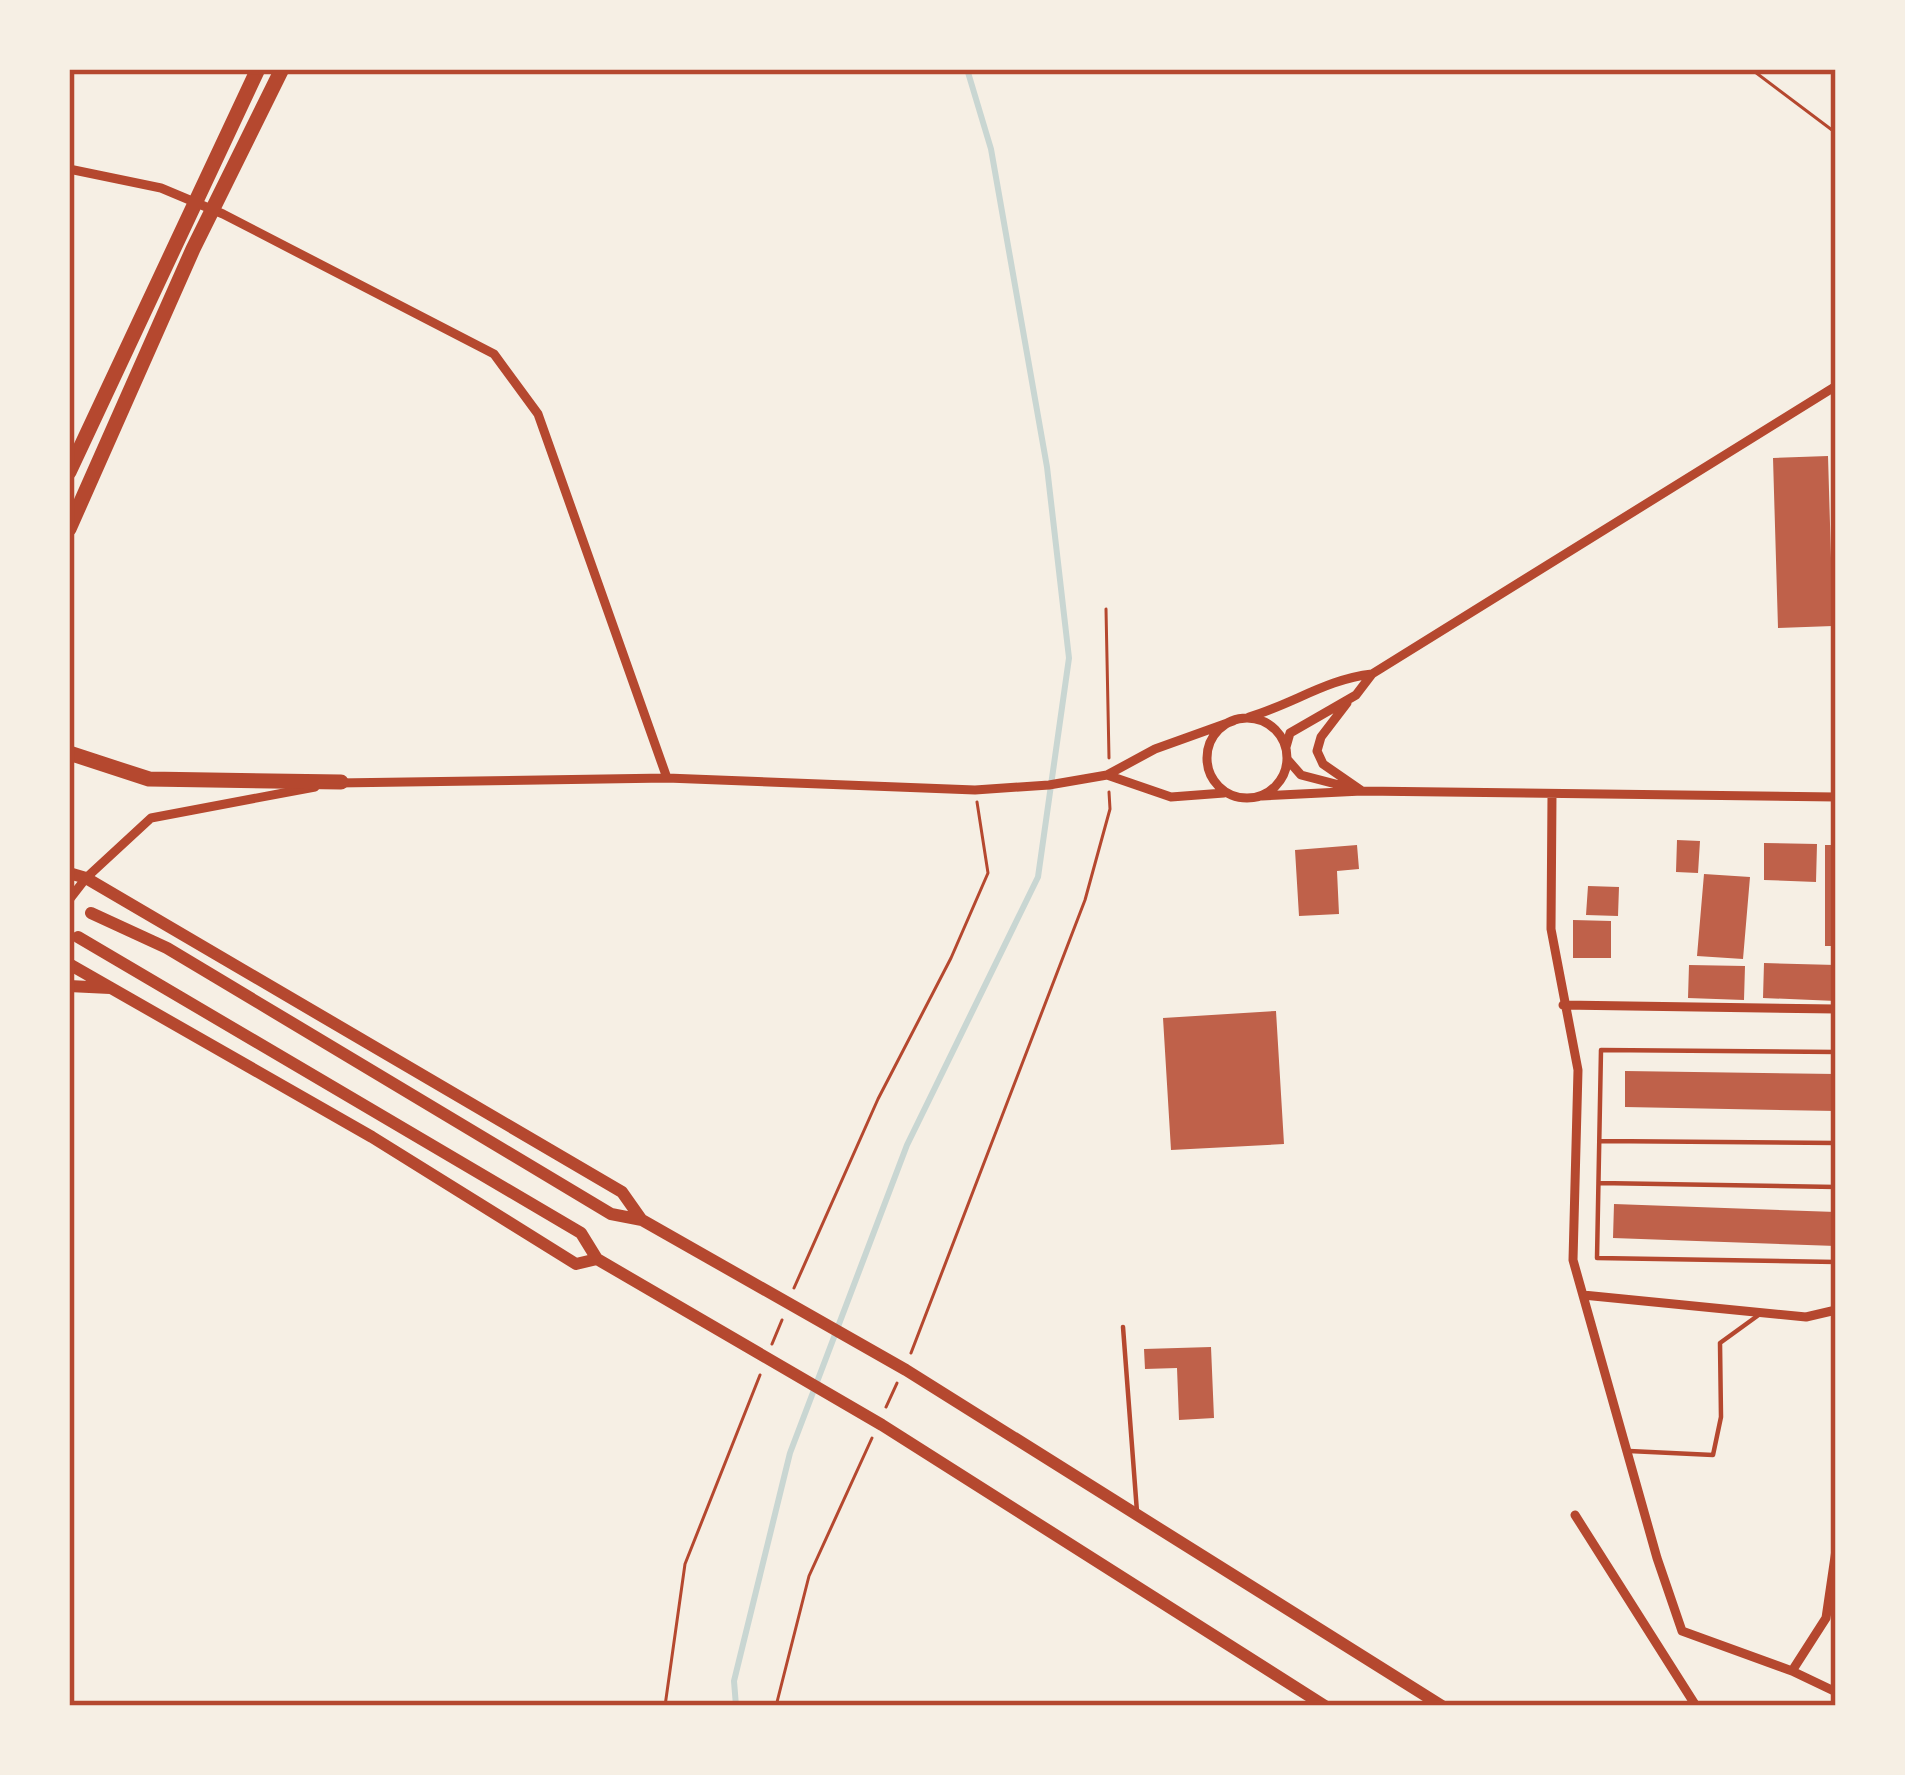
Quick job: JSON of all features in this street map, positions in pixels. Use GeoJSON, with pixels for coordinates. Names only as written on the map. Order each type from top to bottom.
{"type":"FeatureCollection","features":[{"type":"Feature","properties":{"kind":"main road"},"geometry":{"type":"LineString","coordinates":[[69,529],[193,249],[258,69]]}},
{"type":"Feature","properties":{"kind":"main road"},"geometry":{"type":"LineString","coordinates":[[69,472],[175,247],[283,69]]}},
{"type":"Feature","properties":{"kind":"main road"},"geometry":{"type":"LineString","coordinates":[[69,754],[149,778],[341,782]]}},
{"type":"Feature","properties":{"kind":"street"},"geometry":{"type":"LineString","coordinates":[[69,169],[161,188],[223,214],[494,354],[538,414],[667,778]]}},
{"type":"Feature","properties":{"kind":"street"},"geometry":{"type":"LineString","coordinates":[[1262,796],[1280,782],[1290,733],[1348,699],[1372,674],[1836,386]]}},
{"type":"Feature","properties":{"kind":"street"},"geometry":{"type":"LineString","coordinates":[[69,900],[151,818],[341,782],[667,778],[975,790],[1049,785],[1108,775],[1155,748],[1285,706],[1341,677],[1372,674]]}},
{"type":"Feature","properties":{"kind":"street"},"geometry":{"type":"LineString","coordinates":[[1348,699],[1342,714],[1321,737],[1317,751],[1323,764],[1362,791]]}},
{"type":"Feature","properties":{"kind":"street"},"geometry":{"type":"LineString","coordinates":[[1246,718],[1271,725],[1301,775],[1362,791]]}},
{"type":"Feature","properties":{"kind":"street"},"geometry":{"type":"LineString","coordinates":[[1233,721],[1221,728],[1208,750],[1210,776],[1238,798],[1362,791],[1836,796]]}},
{"type":"Feature","properties":{"kind":"street"},"geometry":{"type":"LineString","coordinates":[[1108,775],[1171,797],[1226,793]]}},
{"type":"Feature","properties":{"kind":"street"},"geometry":{"type":"LineString","coordinates":[[1552,795],[1551,929],[1578,1070],[1573,1260],[1682,1631]]}},
{"type":"Feature","properties":{"kind":"street"},"geometry":{"type":"LineString","coordinates":[[69,873],[86,878],[622,1192],[642,1220]]}},
{"type":"Feature","properties":{"kind":"street"},"geometry":{"type":"LineString","coordinates":[[92,913],[167,949],[611,1214],[642,1220],[906,1370],[1442,1706]]}},
{"type":"Feature","properties":{"kind":"street"},"geometry":{"type":"LineString","coordinates":[[78,937],[581,1234],[597,1259],[880,1423],[1324,1706]]}},
{"type":"Feature","properties":{"kind":"street"},"geometry":{"type":"LineString","coordinates":[[69,964],[372,1137],[576,1264],[597,1259]]}},
{"type":"Feature","properties":{"kind":"street"},"geometry":{"type":"LineString","coordinates":[[69,986],[116,988]]}},
{"type":"Feature","properties":{"kind":"street"},"geometry":{"type":"LineString","coordinates":[[1563,1004],[1836,1009]]}},
{"type":"Feature","properties":{"kind":"street"},"geometry":{"type":"LineString","coordinates":[[1583,1295],[1806,1317],[1836,1310]]}},
{"type":"Feature","properties":{"kind":"street"},"geometry":{"type":"LineString","coordinates":[[1575,1515],[1696,1706]]}},
{"type":"Feature","properties":{"kind":"street"},"geometry":{"type":"LineString","coordinates":[[1792,1671],[1826,1618],[1836,1550]]}},
{"type":"Feature","properties":{"kind":"street"},"geometry":{"type":"LineString","coordinates":[[1659,1645],[1682,1631]]}},
{"type":"Feature","properties":{"kind":"street"},"geometry":{"type":"LineString","coordinates":[[1682,1631],[1836,1692]]}},
{"type":"Feature","properties":{"kind":"lane"},"geometry":{"type":"LineString","coordinates":[[1836,1052],[1601,1050],[1597,1258],[1836,1262]]}},
{"type":"Feature","properties":{"kind":"lane"},"geometry":{"type":"LineString","coordinates":[[1600,1141],[1836,1143]]}},
{"type":"Feature","properties":{"kind":"lane"},"geometry":{"type":"LineString","coordinates":[[1599,1183],[1836,1186]]}},
{"type":"Feature","properties":{"kind":"lane"},"geometry":{"type":"LineString","coordinates":[[1629,1450],[1713,1455],[1721,1417],[1720,1343],[1761,1313]]}},
{"type":"Feature","properties":{"kind":"lane"},"geometry":{"type":"LineString","coordinates":[[1123,1327],[1137,1515]]}},
{"type":"Feature","properties":{"kind":"path"},"geometry":{"type":"LineString","coordinates":[[1751,69],[1836,133]]}},
{"type":"Feature","properties":{"kind":"path"},"geometry":{"type":"LineString","coordinates":[[776,1706],[809,1576],[931,1308],[1085,900],[1110,808],[1106,609]]}},
{"type":"Feature","properties":{"kind":"path"},"geometry":{"type":"LineString","coordinates":[[772,1342],[878,1099],[951,958],[988,873],[975,790]]}},
{"type":"Feature","properties":{"kind":"path"},"geometry":{"type":"LineString","coordinates":[[665,1706],[686,1564],[765,1363]]}},
{"type":"Feature","properties":{"kind":"building"},"geometry":{"type":"Polygon","coordinates":[[[1828,456],[1833,626],[1778,628],[1773,458],[1828,456]]]}},
{"type":"Feature","properties":{"kind":"building"},"geometry":{"type":"Polygon","coordinates":[[[1677,840],[1700,841],[1698,873],[1676,872],[1677,840]]]}},
{"type":"Feature","properties":{"kind":"building"},"geometry":{"type":"Polygon","coordinates":[[[1764,843],[1817,844],[1816,882],[1764,880],[1764,843]]]}},
{"type":"Feature","properties":{"kind":"building"},"geometry":{"type":"Polygon","coordinates":[[[1357,845],[1359,869],[1337,871],[1339,914],[1299,916],[1295,850],[1357,845]]]}},
{"type":"Feature","properties":{"kind":"building"},"geometry":{"type":"Polygon","coordinates":[[[1825,845],[1836,845],[1836,946],[1825,946],[1825,845]]]}},
{"type":"Feature","properties":{"kind":"building"},"geometry":{"type":"Polygon","coordinates":[[[1704,874],[1750,877],[1743,959],[1697,956],[1704,874]]]}},
{"type":"Feature","properties":{"kind":"building"},"geometry":{"type":"Polygon","coordinates":[[[1588,886],[1619,887],[1618,916],[1586,915],[1588,886]]]}},
{"type":"Feature","properties":{"kind":"building"},"geometry":{"type":"Polygon","coordinates":[[[1573,920],[1611,921],[1611,958],[1573,958],[1573,920]]]}},
{"type":"Feature","properties":{"kind":"building"},"geometry":{"type":"Polygon","coordinates":[[[1764,963],[1836,965],[1836,1001],[1763,998],[1764,963]]]}},
{"type":"Feature","properties":{"kind":"building"},"geometry":{"type":"Polygon","coordinates":[[[1689,965],[1745,966],[1744,1000],[1688,998],[1689,965]]]}},
{"type":"Feature","properties":{"kind":"building"},"geometry":{"type":"Polygon","coordinates":[[[1276,1011],[1284,1144],[1171,1150],[1163,1018],[1276,1011]]]}},
{"type":"Feature","properties":{"kind":"building"},"geometry":{"type":"Polygon","coordinates":[[[1625,1071],[1836,1074],[1836,1111],[1625,1107],[1625,1071]]]}},
{"type":"Feature","properties":{"kind":"building"},"geometry":{"type":"Polygon","coordinates":[[[1614,1204],[1836,1212],[1836,1246],[1613,1238],[1614,1204]]]}},
{"type":"Feature","properties":{"kind":"building"},"geometry":{"type":"Polygon","coordinates":[[[1211,1347],[1214,1418],[1179,1420],[1177,1368],[1145,1369],[1144,1349],[1211,1347]]]}},
{"type":"Feature","properties":{"kind":"waterway"},"geometry":{"type":"LineString","coordinates":[[736,1706],[734,1681],[790,1453],[907,1145],[1038,877],[1069,658],[1047,467],[991,149],[967,69]]}}]}
